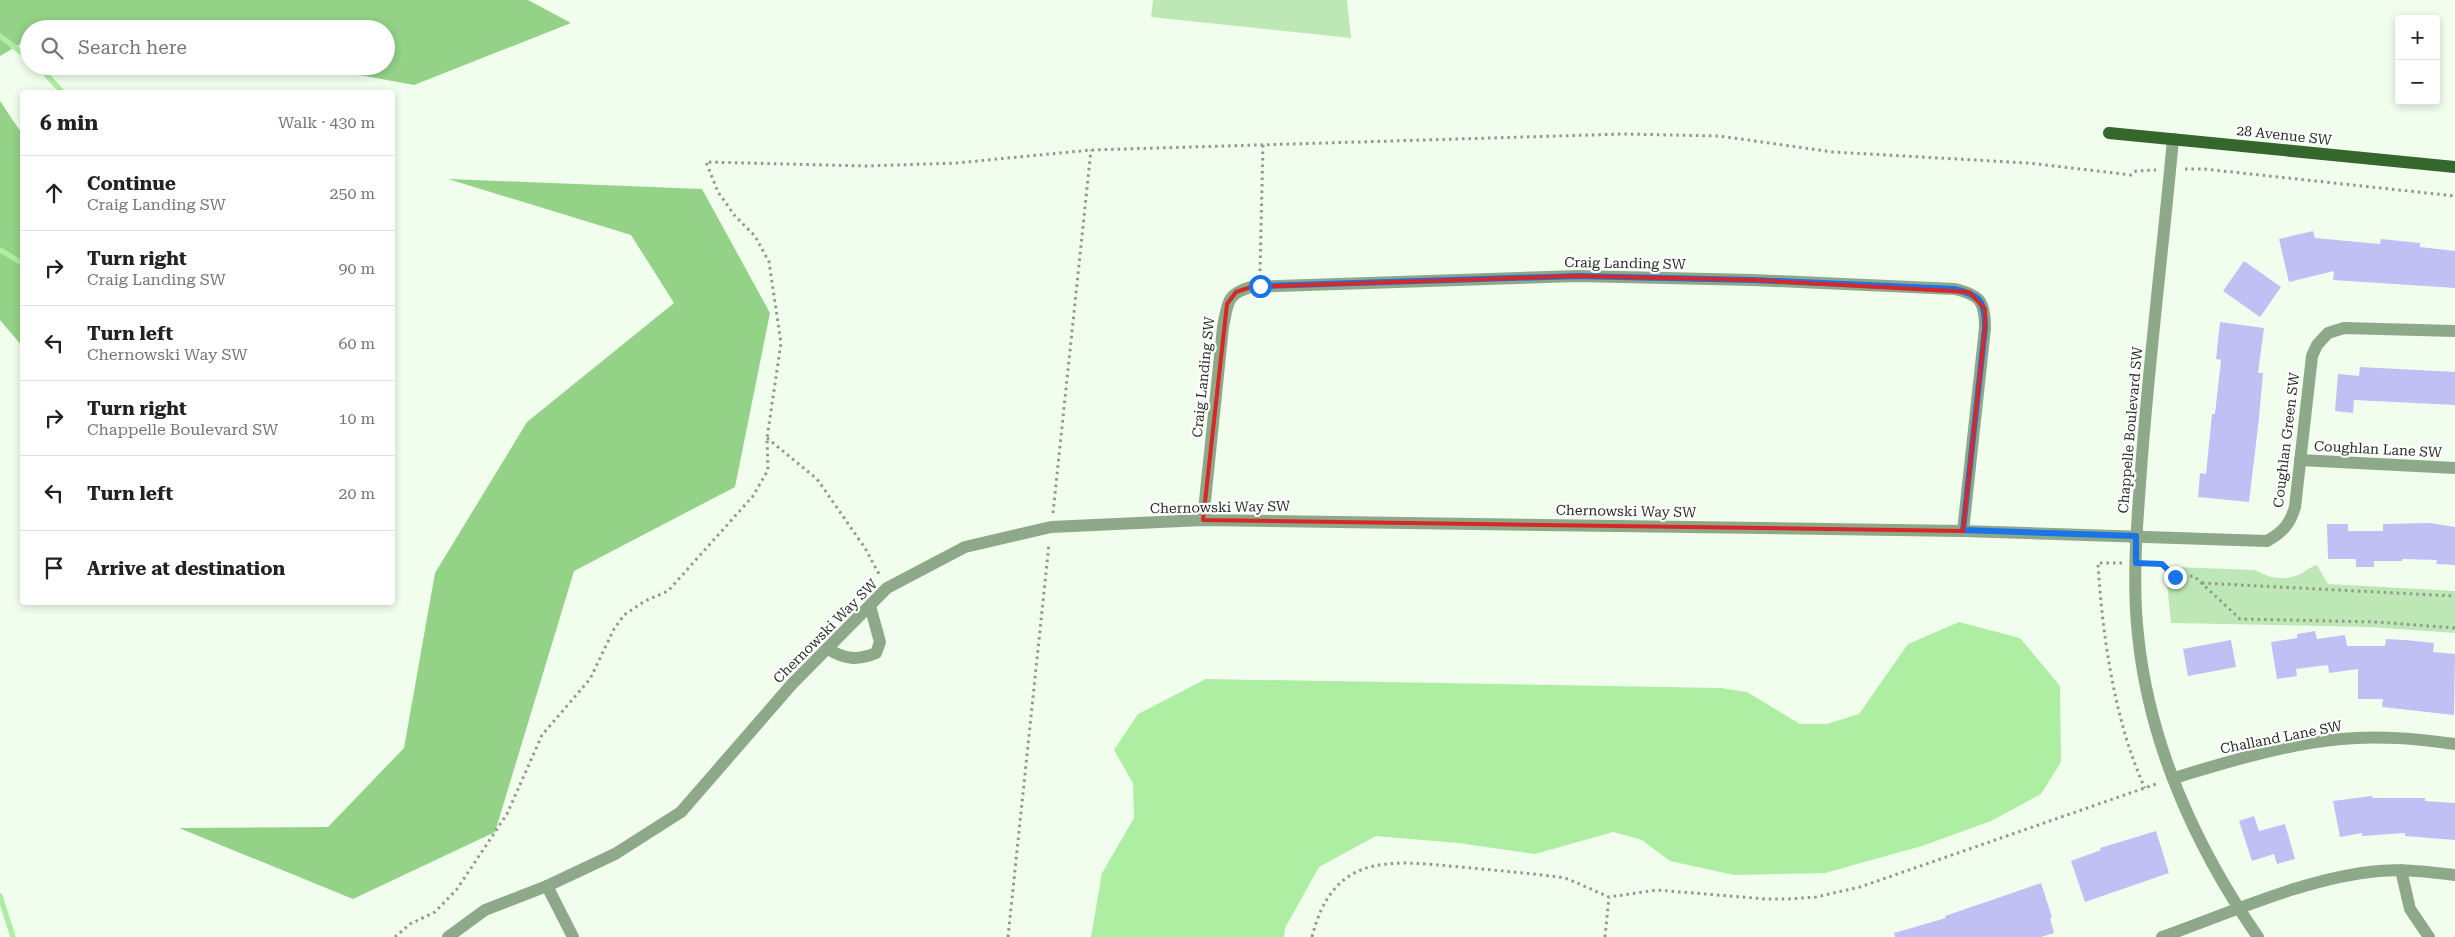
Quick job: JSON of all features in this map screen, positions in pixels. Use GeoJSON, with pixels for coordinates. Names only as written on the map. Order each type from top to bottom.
{"type":"FeatureCollection","features":[{"type":"Feature","properties":{"kind":"main road","name":"28 Avenue SW"},"geometry":{"type":"LineString","coordinates":[[2109,133],[2455,167]]}},
{"type":"Feature","properties":{"kind":"street","name":"Chappelle Boulevard SW"},"geometry":{"type":"LineString","coordinates":[[2173,139],[2147,389],[2136,536],[2138,636],[2145,683],[2161,744],[2174,778],[2209,860],[2239,910],[2258,937]]}},
{"type":"Feature","properties":{"kind":"street","name":"Craig Landing SW"},"geometry":{"type":"LineString","coordinates":[[1204,520],[1223,327],[1228,304],[1236,292],[1260,286],[1577,276],[1753,280],[1954,289],[1969,292],[1979,299],[1985,309],[1985,328],[1963,530]]}},
{"type":"Feature","properties":{"kind":"street","name":"Coughlan Green SW"},"geometry":{"type":"LineString","coordinates":[[2136,536],[2267,541],[2280,534],[2291,520],[2295,506],[2312,356],[2317,345],[2328,333],[2344,328],[2455,331]]}},
{"type":"Feature","properties":{"kind":"street","name":"Coughlan Lane SW"},"geometry":{"type":"LineString","coordinates":[[2300,460],[2455,468]]}},
{"type":"Feature","properties":{"kind":"street","name":"Chernowski Way SW"},"geometry":{"type":"LineString","coordinates":[[448,937],[485,910],[547,886],[615,854],[681,812],[792,684],[887,588],[965,547],[1051,527],[1204,520],[1963,530],[2136,536]]}},
{"type":"Feature","properties":{"kind":"street"},"geometry":{"type":"LineString","coordinates":[[828,649],[839,656],[851,659],[864,658],[876,653],[880,642],[870,606]]}},
{"type":"Feature","properties":{"kind":"street","name":"Challand Lane SW"},"geometry":{"type":"LineString","coordinates":[[2174,778],[2250,757],[2341,738],[2399,737],[2455,744]]}},
{"type":"Feature","properties":{"kind":"street"},"geometry":{"type":"LineString","coordinates":[[2401,870],[2410,909],[2429,937]]}},
{"type":"Feature","properties":{"kind":"street"},"geometry":{"type":"LineString","coordinates":[[2162,937],[2306,886],[2346,876],[2401,870],[2455,875]]}},
{"type":"Feature","properties":{"kind":"street"},"geometry":{"type":"LineString","coordinates":[[547,886],[573,937]]}},
{"type":"Feature","properties":{"kind":"path"},"geometry":{"type":"LineString","coordinates":[[395,937],[410,924],[435,912],[457,889],[507,814],[542,735],[590,679],[614,629],[624,615],[645,601],[668,591],[754,496],[768,470],[766,438],[781,342],[769,262],[755,236],[735,216],[718,192],[706,162],[884,165],[957,163],[1091,150],[1624,134],[1719,136],[1877,156],[2028,163],[2131,174],[2136,171]]}},
{"type":"Feature","properties":{"kind":"path"},"geometry":{"type":"LineString","coordinates":[[1260,286],[1263,144]]}},
{"type":"Feature","properties":{"kind":"path"},"geometry":{"type":"LineString","coordinates":[[1008,937],[1091,150]]}},
{"type":"Feature","properties":{"kind":"path"},"geometry":{"type":"LineString","coordinates":[[2204,169],[2455,196]]}},
{"type":"Feature","properties":{"kind":"path"},"geometry":{"type":"LineString","coordinates":[[766,438],[817,479],[866,548],[887,588]]}},
{"type":"Feature","properties":{"kind":"path"},"geometry":{"type":"LineString","coordinates":[[2145,788],[2132,751],[2111,669],[2104,631],[2098,563],[2162,564],[2175,577],[2194,576],[2240,619],[2377,622],[2455,628]]}},
{"type":"Feature","properties":{"kind":"path"},"geometry":{"type":"LineString","coordinates":[[2201,583],[2455,596]]}},
{"type":"Feature","properties":{"kind":"path"},"geometry":{"type":"LineString","coordinates":[[1312,937],[1322,906],[1332,891],[1346,878],[1361,869],[1381,863],[1420,863],[1559,877],[1609,897],[1657,890],[1766,900],[1816,897],[1838,894],[2174,778]]}},
{"type":"Feature","properties":{"kind":"path"},"geometry":{"type":"LineString","coordinates":[[1605,937],[1609,897]]}},
{"type":"Feature","properties":{"kind":"highlighted area"},"geometry":{"type":"Polygon","coordinates":[[[1577,276],[1753,280],[1969,292],[1985,309],[1985,328],[1963,531],[1203,520],[1227,304],[1236,292],[1251,287],[1577,276]]]}},
{"type":"Feature","properties":{"kind":"shaded area"},"geometry":{"type":"Polygon","coordinates":[[[0,0],[528,0],[571,23],[414,85],[360,75],[395,75],[395,20],[20,20],[20,44],[0,56],[0,0]]]}},
{"type":"Feature","properties":{"kind":"shaded area"},"geometry":{"type":"Polygon","coordinates":[[[1153,0],[1347,0],[1351,38],[1151,17],[1153,0]]]}},
{"type":"Feature","properties":{"kind":"shaded area"},"geometry":{"type":"Polygon","coordinates":[[[0,101],[20,131],[20,344],[0,320],[0,101]]]}},
{"type":"Feature","properties":{"kind":"shaded area"},"geometry":{"type":"Polygon","coordinates":[[[448,179],[702,189],[770,313],[735,487],[574,571],[495,832],[353,899],[179,828],[328,827],[404,748],[435,573],[527,422],[674,303],[631,235],[448,179]]]}},
{"type":"Feature","properties":{"kind":"shaded area"},"geometry":{"type":"Polygon","coordinates":[[[2317,565],[2328,584],[2455,591],[2455,633],[2370,627],[2171,623],[2166,573],[2176,567],[2255,570],[2264,575],[2285,578],[2298,575],[2317,565]]]}},
{"type":"Feature","properties":{"kind":"shaded area"},"geometry":{"type":"Polygon","coordinates":[[[1959,622],[2020,638],[2060,686],[2061,762],[2041,794],[1991,821],[1922,846],[1825,873],[1734,875],[1670,861],[1642,840],[1613,832],[1535,854],[1458,843],[1376,836],[1319,867],[1285,928],[1284,937],[1091,937],[1102,873],[1134,818],[1133,783],[1114,750],[1138,714],[1206,679],[1721,688],[1747,692],[1800,724],[1827,724],[1859,714],[1908,644],[1959,622]]]}},
{"type":"Feature","properties":{"kind":"building"},"geometry":{"type":"Polygon","coordinates":[[[2313,231],[2315,238],[2380,244],[2381,239],[2420,243],[2420,247],[2455,251],[2455,288],[2333,280],[2334,271],[2289,282],[2279,239],[2313,231]]]}},
{"type":"Feature","properties":{"kind":"building"},"geometry":{"type":"Polygon","coordinates":[[[2244,261],[2281,287],[2260,317],[2223,291],[2244,261]]]}},
{"type":"Feature","properties":{"kind":"building"},"geometry":{"type":"Polygon","coordinates":[[[2220,322],[2264,328],[2258,373],[2263,373],[2249,502],[2198,497],[2200,473],[2206,474],[2212,414],[2215,414],[2221,360],[2216,359],[2220,322]]]}},
{"type":"Feature","properties":{"kind":"building"},"geometry":{"type":"Polygon","coordinates":[[[2360,367],[2455,372],[2455,405],[2354,400],[2353,413],[2335,411],[2338,374],[2359,376],[2360,367]]]}},
{"type":"Feature","properties":{"kind":"building"},"geometry":{"type":"Polygon","coordinates":[[[2430,523],[2455,527],[2455,565],[2436,564],[2437,560],[2402,559],[2402,561],[2374,561],[2374,567],[2356,567],[2356,559],[2328,559],[2327,524],[2348,524],[2348,531],[2383,531],[2383,524],[2430,523]]]}},
{"type":"Feature","properties":{"kind":"building"},"geometry":{"type":"Polygon","coordinates":[[[2315,631],[2317,639],[2345,635],[2347,646],[2385,646],[2386,639],[2405,640],[2434,643],[2433,652],[2455,654],[2454,715],[2382,707],[2383,699],[2358,699],[2358,669],[2329,673],[2328,665],[2296,669],[2297,676],[2277,679],[2271,642],[2297,638],[2297,634],[2315,631]]]}},
{"type":"Feature","properties":{"kind":"building"},"geometry":{"type":"Polygon","coordinates":[[[2231,640],[2236,667],[2188,676],[2183,649],[2231,640]]]}},
{"type":"Feature","properties":{"kind":"building"},"geometry":{"type":"Polygon","coordinates":[[[2372,796],[2373,798],[2425,798],[2425,801],[2455,803],[2455,840],[2405,836],[2405,833],[2362,836],[2362,833],[2340,837],[2333,801],[2372,796]]]}},
{"type":"Feature","properties":{"kind":"building"},"geometry":{"type":"Polygon","coordinates":[[[2254,816],[2259,831],[2285,824],[2295,859],[2277,864],[2274,854],[2252,861],[2239,821],[2254,816]]]}},
{"type":"Feature","properties":{"kind":"building"},"geometry":{"type":"Polygon","coordinates":[[[2156,831],[2169,873],[2085,902],[2071,861],[2101,850],[2100,848],[2156,831]]]}},
{"type":"Feature","properties":{"kind":"building"},"geometry":{"type":"Polygon","coordinates":[[[2041,883],[2052,917],[2050,918],[2054,933],[2041,937],[1895,937],[1894,933],[1946,918],[1945,916],[2041,883]]]}},
{"type":"Feature","properties":{"kind":"waterway"},"geometry":{"type":"LineString","coordinates":[[0,36],[20,51]]}},
{"type":"Feature","properties":{"kind":"waterway"},"geometry":{"type":"LineString","coordinates":[[47,75],[60,90]]}},
{"type":"Feature","properties":{"kind":"waterway"},"geometry":{"type":"LineString","coordinates":[[0,250],[20,262]]}},
{"type":"Feature","properties":{"kind":"waterway"},"geometry":{"type":"LineString","coordinates":[[0,896],[13,937]]}},
{"type":"Feature","properties":{"kind":"route"},"geometry":{"type":"LineString","coordinates":[[1260,286],[1577,276],[1753,280],[1954,289],[1969,292],[1979,299],[1985,309],[1985,328],[1963,530],[2136,536],[2136,563],[2162,564],[2175,577]]}}]}
